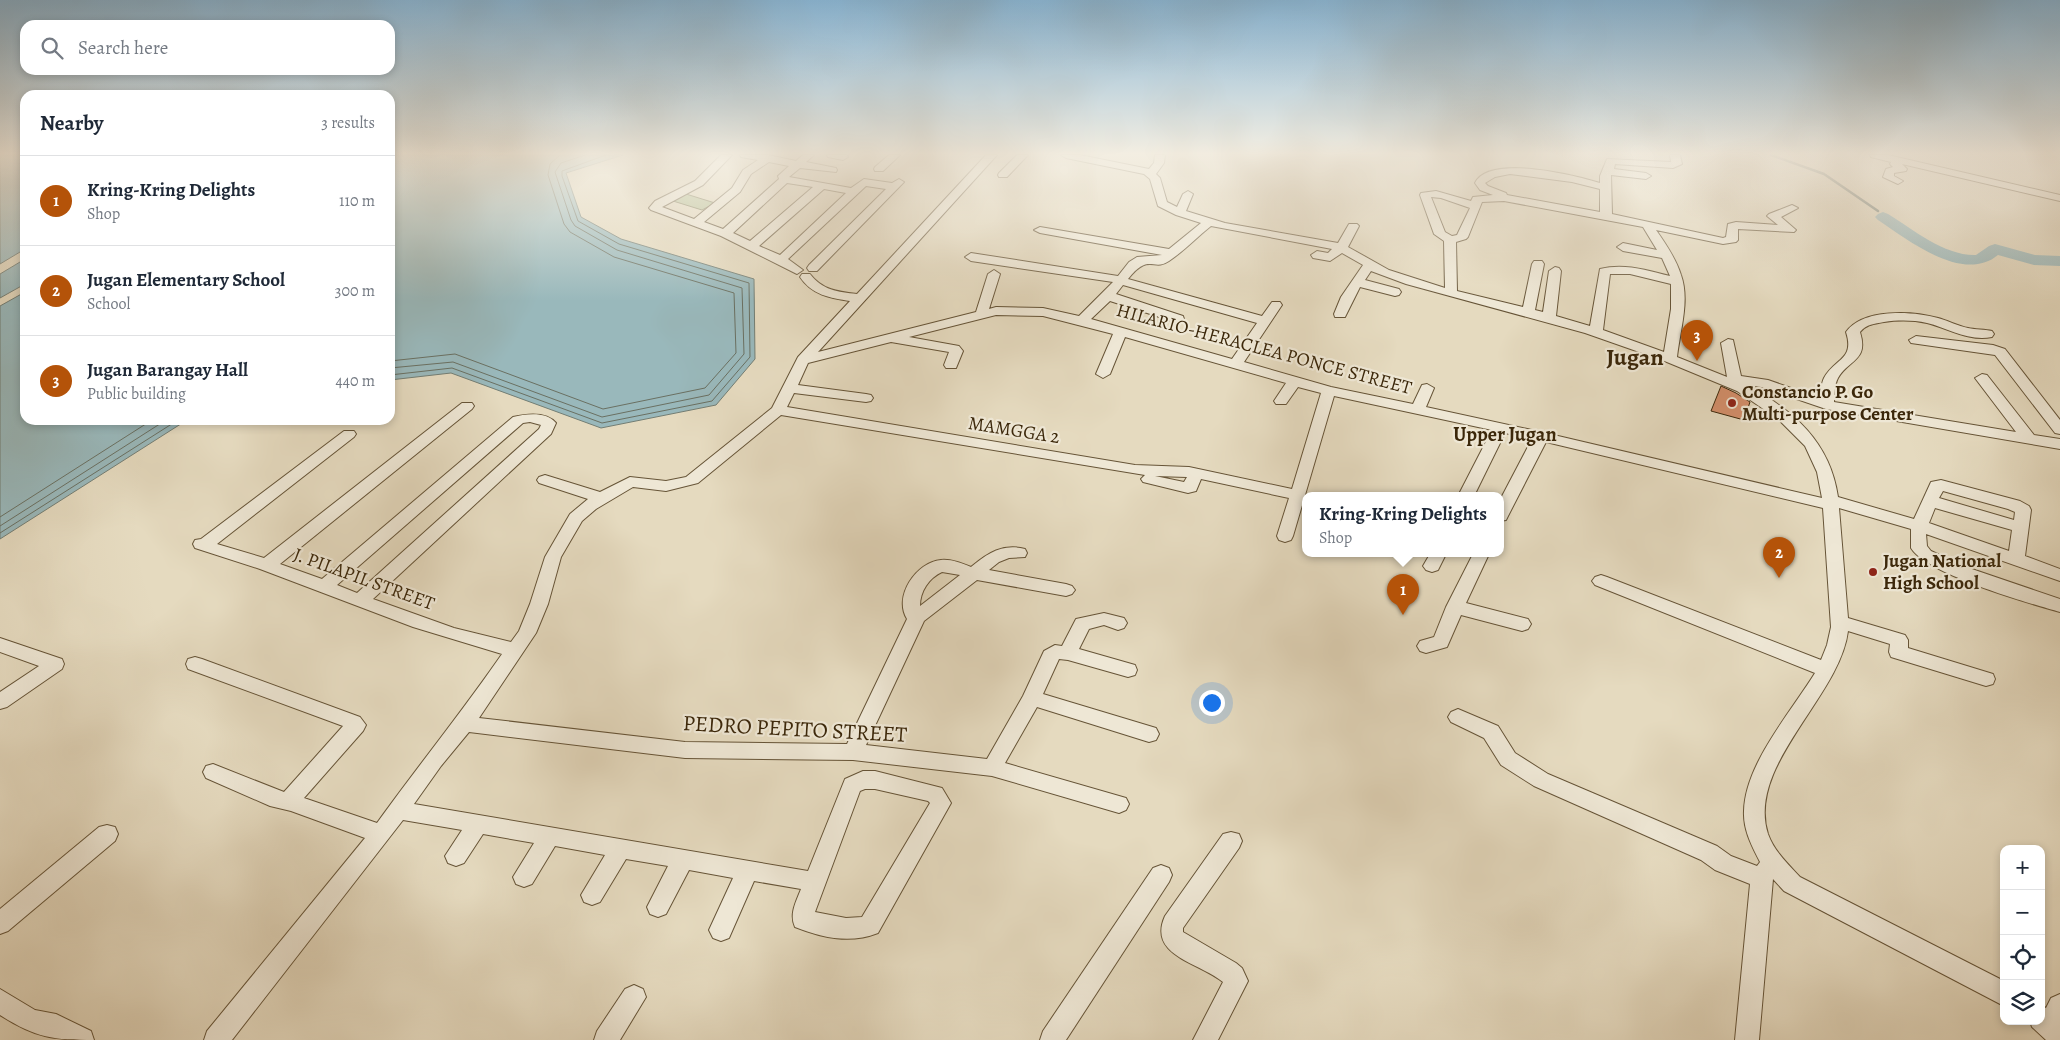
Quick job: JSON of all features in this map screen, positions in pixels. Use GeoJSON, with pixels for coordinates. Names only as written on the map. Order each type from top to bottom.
{"type":"FeatureCollection","features":[{"type":"Feature","properties":{"kind":"street"},"geometry":{"type":"LineString","coordinates":[[659,204],[656,205],[656,208],[697,222],[806,272],[810,285],[818,290],[860,299]]}},
{"type":"Feature","properties":{"kind":"street"},"geometry":{"type":"LineString","coordinates":[[697,222],[720,204]]}},
{"type":"Feature","properties":{"kind":"street"},"geometry":{"type":"LineString","coordinates":[[725,234],[760,204]]}},
{"type":"Feature","properties":{"kind":"street"},"geometry":{"type":"LineString","coordinates":[[752,246],[801,204]]}},
{"type":"Feature","properties":{"kind":"street"},"geometry":{"type":"LineString","coordinates":[[781,260],[838,204]]}},
{"type":"Feature","properties":{"kind":"street"},"geometry":{"type":"LineString","coordinates":[[806,272],[878,204]]}},
{"type":"Feature","properties":{"kind":"street"},"geometry":{"type":"LineString","coordinates":[[216,1040],[381,834],[434,760],[464,724],[527,633],[533,620],[550,564],[559,544],[576,518],[601,498],[630,482],[666,486],[692,480],[778,410],[803,360],[948,204]]}},
{"type":"Feature","properties":{"kind":"street"},"geometry":{"type":"LineString","coordinates":[[1162,204],[1180,213],[1209,222],[1342,248],[1390,276],[1451,294],[1548,318],[1728,379],[1763,383],[1826,405],[2060,444]]}},
{"type":"Feature","properties":{"kind":"street"},"geometry":{"type":"LineString","coordinates":[[1180,213],[1184,204]]}},
{"type":"Feature","properties":{"kind":"street"},"geometry":{"type":"LineString","coordinates":[[1429,204],[1440,234],[1450,240],[1462,237],[1476,206],[1468,204]]}},
{"type":"Feature","properties":{"kind":"street"},"geometry":{"type":"LineString","coordinates":[[1535,204],[1606,216],[1649,228],[1665,255],[1677,282],[1670,360]]}},
{"type":"Feature","properties":{"kind":"street"},"geometry":{"type":"LineString","coordinates":[[1606,204],[1606,216]]}},
{"type":"Feature","properties":{"kind":"street"},"geometry":{"type":"LineString","coordinates":[[1567,218],[1649,228],[1728,241],[1732,240],[1732,226],[1736,225],[1790,230],[1773,216],[1792,208]]}},
{"type":"Feature","properties":{"kind":"street"},"geometry":{"type":"LineString","coordinates":[[1082,320],[1122,281],[1133,265],[1141,260],[1161,261],[1209,222]]}},
{"type":"Feature","properties":{"kind":"street"},"geometry":{"type":"LineString","coordinates":[[1317,255],[1330,257],[1342,248],[1353,226]]}},
{"type":"Feature","properties":{"kind":"street"},"geometry":{"type":"LineString","coordinates":[[1040,230],[1173,253]]}},
{"type":"Feature","properties":{"kind":"street"},"geometry":{"type":"LineString","coordinates":[[1450,240],[1451,294]]}},
{"type":"Feature","properties":{"kind":"street"},"geometry":{"type":"LineString","coordinates":[[1623,247],[1665,255]]}},
{"type":"Feature","properties":{"kind":"street"},"geometry":{"type":"LineString","coordinates":[[971,257],[1122,281],[1266,321]]}},
{"type":"Feature","properties":{"kind":"street"},"geometry":{"type":"LineString","coordinates":[[1528,313],[1538,264]]}},
{"type":"Feature","properties":{"kind":"street"},"geometry":{"type":"LineString","coordinates":[[1340,314],[1357,282],[1369,265]]}},
{"type":"Feature","properties":{"kind":"street"},"geometry":{"type":"LineString","coordinates":[[1548,318],[1555,270]]}},
{"type":"Feature","properties":{"kind":"street"},"geometry":{"type":"LineString","coordinates":[[1596,333],[1604,272],[1611,270],[1626,271],[1677,282]]}},
{"type":"Feature","properties":{"kind":"street"},"geometry":{"type":"LineString","coordinates":[[982,314],[994,274]]}},
{"type":"Feature","properties":{"kind":"street"},"geometry":{"type":"LineString","coordinates":[[1357,282],[1395,292]]}},
{"type":"Feature","properties":{"kind":"street"},"geometry":{"type":"LineString","coordinates":[[1108,296],[1178,319]]}},
{"type":"Feature","properties":{"kind":"street"},"geometry":{"type":"LineString","coordinates":[[1235,365],[1276,306]]}},
{"type":"Feature","properties":{"kind":"street","name":"HILARIO-HERACLEA PONCE STREET"},"geometry":{"type":"LineString","coordinates":[[803,360],[996,311],[1026,311],[1082,320],[1329,391],[1541,436],[1831,503],[1921,526],[2060,575]]}},
{"type":"Feature","properties":{"kind":"street"},"geometry":{"type":"LineString","coordinates":[[1826,405],[1829,383],[1832,376],[1846,364],[1856,350],[1857,341],[1853,332],[1859,324],[1873,320],[1909,317],[1933,321],[1967,334],[1987,334]]}},
{"type":"Feature","properties":{"kind":"street"},"geometry":{"type":"LineString","coordinates":[[1103,374],[1121,331]]}},
{"type":"Feature","properties":{"kind":"street"},"geometry":{"type":"LineString","coordinates":[[892,338],[954,349],[956,352],[951,365]]}},
{"type":"Feature","properties":{"kind":"street"},"geometry":{"type":"LineString","coordinates":[[1916,340],[1993,349],[2000,352],[2060,430]]}},
{"type":"Feature","properties":{"kind":"street"},"geometry":{"type":"LineString","coordinates":[[1728,343],[1728,379]]}},
{"type":"Feature","properties":{"kind":"street"},"geometry":{"type":"LineString","coordinates":[[1982,378],[2028,439]]}},
{"type":"Feature","properties":{"kind":"street"},"geometry":{"type":"LineString","coordinates":[[1728,379],[1755,395],[1808,440],[1822,462],[1831,503],[1839,622],[1839,641],[1826,670],[1772,757],[1761,781],[1755,801],[1755,829],[1766,870],[1750,996],[1749,1028],[1746,1040]]}},
{"type":"Feature","properties":{"kind":"street"},"geometry":{"type":"LineString","coordinates":[[1281,401],[1294,382]]}},
{"type":"Feature","properties":{"kind":"street"},"geometry":{"type":"LineString","coordinates":[[790,388],[866,398]]}},
{"type":"Feature","properties":{"kind":"street"},"geometry":{"type":"LineString","coordinates":[[1417,411],[1426,388]]}},
{"type":"Feature","properties":{"kind":"street"},"geometry":{"type":"LineString","coordinates":[[1285,536],[1329,391]]}},
{"type":"Feature","properties":{"kind":"street"},"geometry":{"type":"LineString","coordinates":[[267,565],[467,406]]}},
{"type":"Feature","properties":{"kind":"street","name":"MAMGGA 2"},"geometry":{"type":"LineString","coordinates":[[778,410],[1092,463],[1092,470],[1101,473],[1160,480],[1185,488],[1190,488],[1196,474],[1298,495]]}},
{"type":"Feature","properties":{"kind":"street"},"geometry":{"type":"LineString","coordinates":[[323,588],[518,420],[531,418],[549,423],[546,431],[359,601]]}},
{"type":"Feature","properties":{"kind":"street"},"geometry":{"type":"LineString","coordinates":[[1468,492],[1500,428]]}},
{"type":"Feature","properties":{"kind":"street","name":"J. PILAPIL STREET"},"geometry":{"type":"LineString","coordinates":[[349,434],[202,544],[267,565],[323,588],[474,642],[514,650]]}},
{"type":"Feature","properties":{"kind":"street"},"geometry":{"type":"LineString","coordinates":[[1504,508],[1541,436]]}},
{"type":"Feature","properties":{"kind":"street"},"geometry":{"type":"LineString","coordinates":[[545,480],[601,498]]}},
{"type":"Feature","properties":{"kind":"street"},"geometry":{"type":"LineString","coordinates":[[2016,559],[2020,527],[1931,501],[1918,536],[1918,547],[1925,557],[1956,570],[2060,606]]}},
{"type":"Feature","properties":{"kind":"street"},"geometry":{"type":"LineString","coordinates":[[853,752],[917,616],[975,574],[993,558],[1007,552],[1019,554]]}},
{"type":"Feature","properties":{"kind":"street"},"geometry":{"type":"LineString","coordinates":[[1426,646],[1441,642],[1455,607],[1480,557]]}},
{"type":"Feature","properties":{"kind":"street"},"geometry":{"type":"LineString","coordinates":[[917,616],[912,609],[911,597],[922,578],[931,568],[944,565],[975,574],[1066,590]]}},
{"type":"Feature","properties":{"kind":"street"},"geometry":{"type":"LineString","coordinates":[[1601,581],[1826,670]]}},
{"type":"Feature","properties":{"kind":"street"},"geometry":{"type":"LineString","coordinates":[[1455,607],[1522,624]]}},
{"type":"Feature","properties":{"kind":"street"},"geometry":{"type":"LineString","coordinates":[[1068,652],[1082,624],[1104,619],[1118,622]]}},
{"type":"Feature","properties":{"kind":"street"},"geometry":{"type":"LineString","coordinates":[[1839,622],[1899,640],[1898,652],[1986,679]]}},
{"type":"Feature","properties":{"kind":"street"},"geometry":{"type":"LineString","coordinates":[[0,645],[55,664],[0,702]]}},
{"type":"Feature","properties":{"kind":"street"},"geometry":{"type":"LineString","coordinates":[[992,768],[1032,698],[1051,656],[1055,652],[1068,652],[1128,670]]}},
{"type":"Feature","properties":{"kind":"street"},"geometry":{"type":"LineString","coordinates":[[194,664],[356,724],[292,797],[291,802]]}},
{"type":"Feature","properties":{"kind":"street"},"geometry":{"type":"LineString","coordinates":[[1032,698],[1149,734]]}},
{"type":"Feature","properties":{"kind":"street"},"geometry":{"type":"LineString","coordinates":[[1458,718],[1491,732],[1508,759],[1541,780],[1709,853],[1723,863],[1766,870],[2000,992]]}},
{"type":"Feature","properties":{"kind":"street","name":"PEDRO PEPITO STREET"},"geometry":{"type":"LineString","coordinates":[[464,724],[685,750],[853,752],[992,768],[1119,804]]}},
{"type":"Feature","properties":{"kind":"street"},"geometry":{"type":"LineString","coordinates":[[213,772],[277,800],[291,802],[381,834]]}},
{"type":"Feature","properties":{"kind":"street"},"geometry":{"type":"LineString","coordinates":[[875,780],[935,794],[940,800],[941,803],[870,925],[863,929],[854,930],[804,920],[804,911],[815,882],[835,826],[852,785],[856,782],[875,780]]}},
{"type":"Feature","properties":{"kind":"street"},"geometry":{"type":"LineString","coordinates":[[398,810],[815,882]]}},
{"type":"Feature","properties":{"kind":"street"},"geometry":{"type":"LineString","coordinates":[[456,856],[478,824]]}},
{"type":"Feature","properties":{"kind":"street"},"geometry":{"type":"LineString","coordinates":[[0,923],[107,834]]}},
{"type":"Feature","properties":{"kind":"street"},"geometry":{"type":"LineString","coordinates":[[524,877],[550,836]]}},
{"type":"Feature","properties":{"kind":"street"},"geometry":{"type":"LineString","coordinates":[[1205,1040],[1236,981],[1234,976],[1228,971],[1176,942],[1172,937],[1171,930],[1173,924],[1231,841]]}},
{"type":"Feature","properties":{"kind":"street"},"geometry":{"type":"LineString","coordinates":[[592,895],[621,848]]}},
{"type":"Feature","properties":{"kind":"street"},"geometry":{"type":"LineString","coordinates":[[658,907],[683,860]]}},
{"type":"Feature","properties":{"kind":"street"},"geometry":{"type":"LineString","coordinates":[[721,930],[746,870]]}},
{"type":"Feature","properties":{"kind":"street"},"geometry":{"type":"LineString","coordinates":[[1052,1040],[1161,875]]}},
{"type":"Feature","properties":{"kind":"street"},"geometry":{"type":"LineString","coordinates":[[606,1040],[634,997]]}},
{"type":"Feature","properties":{"kind":"street"},"geometry":{"type":"LineString","coordinates":[[0,1002],[31,1021],[56,1026],[82,1040]]}},
{"type":"Feature","properties":{"kind":"green space"},"geometry":{"type":"Polygon","coordinates":[[[681,204],[714,204],[702,210],[681,204]]]}},
{"type":"Feature","properties":{"kind":"water"},"geometry":{"type":"Polygon","coordinates":[[[0,204],[20,204],[20,252],[0,264],[0,204]]]}},
{"type":"Feature","properties":{"kind":"water"},"geometry":{"type":"Polygon","coordinates":[[[395,204],[576,204],[581,217],[621,239],[754,279],[755,359],[716,405],[601,428],[451,373],[395,379],[395,204]]]}},
{"type":"Feature","properties":{"kind":"water"},"geometry":{"type":"Polygon","coordinates":[[[20,262],[20,287],[0,298],[0,274],[20,262]]]}},
{"type":"Feature","properties":{"kind":"water"},"geometry":{"type":"Polygon","coordinates":[[[20,295],[20,425],[179,425],[0,539],[0,306],[20,295]]]}},
{"type":"Feature","properties":{"kind":"building","name":"Constancio P. Go Multi-purpose Center"},"geometry":{"type":"Polygon","coordinates":[[[1721,386],[1750,402],[1744,420],[1711,411],[1721,386]]]}},
{"type":"Feature","properties":{"kind":"waterway"},"geometry":{"type":"LineString","coordinates":[[1867,204],[1878,211]]}},
{"type":"Feature","properties":{"kind":"waterway"},"geometry":{"type":"LineString","coordinates":[[1883,217],[1930,246],[1956,258],[1979,260],[1995,249],[2034,260],[2060,261]]}},
{"type":"Feature","properties":{"kind":"place","name":"Jugan Barangay Hall"},"geometry":{"type":"Point","coordinates":[1697,361]}},
{"type":"Feature","properties":{"kind":"place","name":"Constancio P. Go Multi-purpose Center"},"geometry":{"type":"Point","coordinates":[1732,403]}},
{"type":"Feature","properties":{"kind":"place","name":"Jugan National High School"},"geometry":{"type":"Point","coordinates":[1873,572]}},
{"type":"Feature","properties":{"kind":"place","name":"Jugan Elementary School"},"geometry":{"type":"Point","coordinates":[1779,578]}},
{"type":"Feature","properties":{"kind":"place","name":"Kring-Kring Delights"},"geometry":{"type":"Point","coordinates":[1403,615]}},
{"type":"Feature","properties":{"kind":"district","name":"Jugan"},"geometry":{"type":"Point","coordinates":[1635,357]}},
{"type":"Feature","properties":{"kind":"district","name":"Upper Jugan"},"geometry":{"type":"Point","coordinates":[1505,434]}}]}
